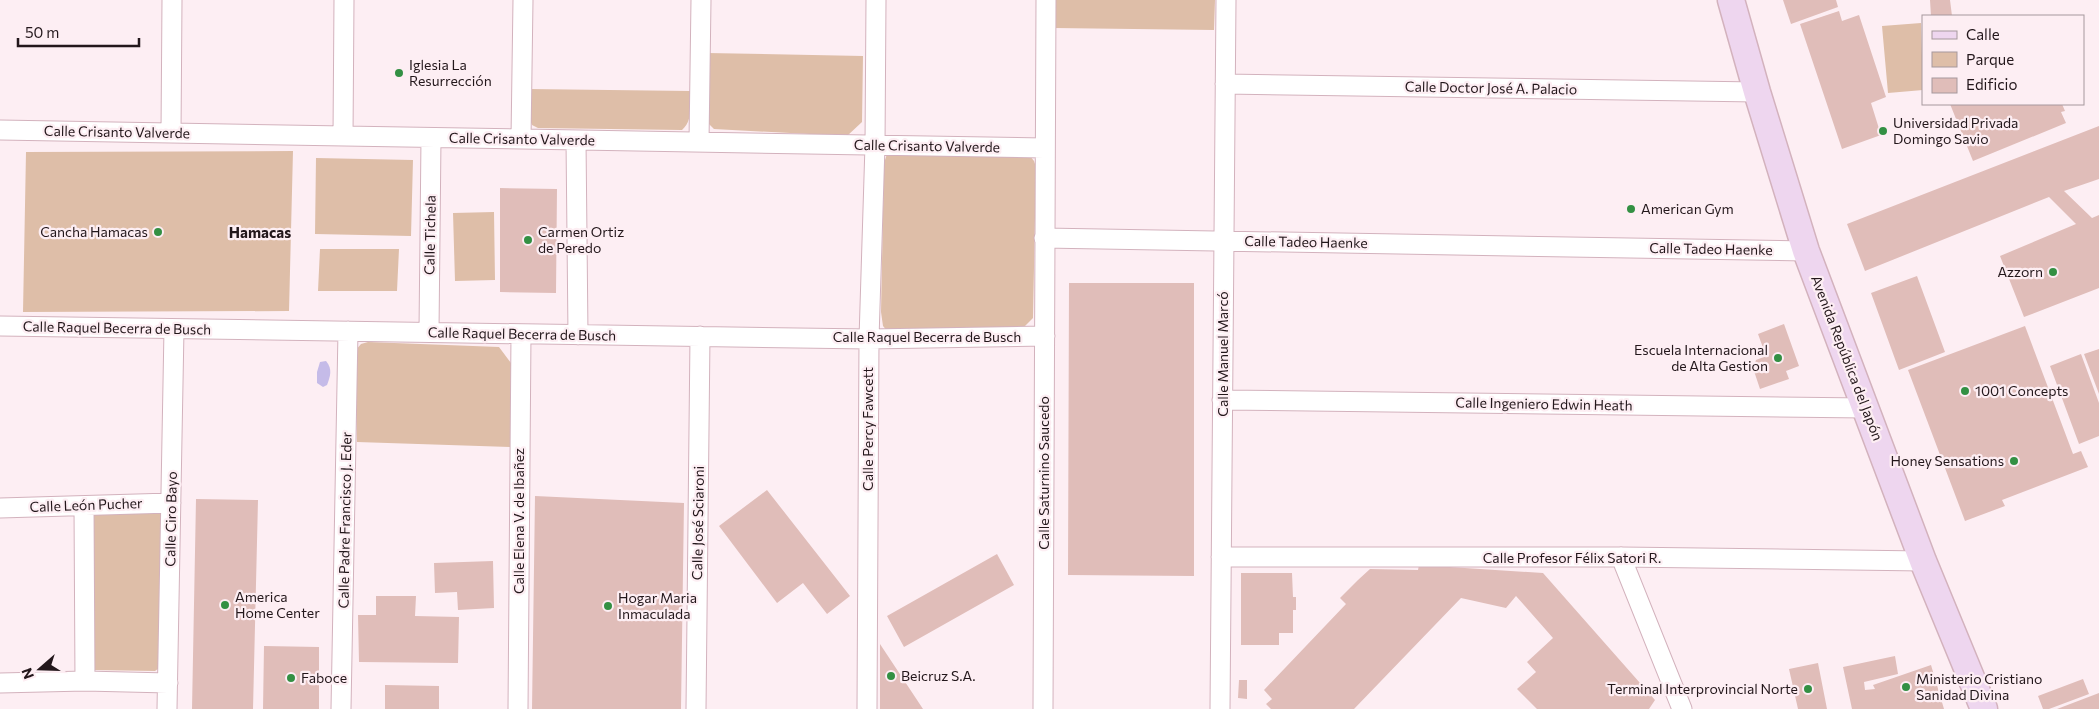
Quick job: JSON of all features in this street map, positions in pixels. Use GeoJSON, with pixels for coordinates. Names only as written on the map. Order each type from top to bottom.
{"type":"FeatureCollection","features":[{"type":"Feature","properties":{"kind":"street"},"geometry":{"type":"LineString","coordinates":[[171,133],[172,0]]}},
{"type":"Feature","properties":{"kind":"street"},"geometry":{"type":"LineString","coordinates":[[343,136],[344,0]]}},
{"type":"Feature","properties":{"kind":"street"},"geometry":{"type":"LineString","coordinates":[[521,139],[522,0]]}},
{"type":"Feature","properties":{"kind":"street"},"geometry":{"type":"LineString","coordinates":[[699,142],[701,0]]}},
{"type":"Feature","properties":{"kind":"street","name":"Calle Percy Fawcett"},"geometry":{"type":"LineString","coordinates":[[867,709],[869,339],[875,145],[876,0]]}},
{"type":"Feature","properties":{"kind":"street"},"geometry":{"type":"LineString","coordinates":[[1044,238],[1046,0]]}},
{"type":"Feature","properties":{"kind":"street","name":"Calle Manuel Marcó"},"geometry":{"type":"LineString","coordinates":[[1220,709],[1226,0]]}},
{"type":"Feature","properties":{"kind":"street","name":"Avenida República del Japón"},"geometry":{"type":"LineString","coordinates":[[1731,0],[1806,251],[1923,561],[1984,709]]}},
{"type":"Feature","properties":{"kind":"street","name":"Calle Doctor José A. Palacio"},"geometry":{"type":"LineString","coordinates":[[1225,84],[1757,92]]}},
{"type":"Feature","properties":{"kind":"street","name":"Calle Crisanto Valverde"},"geometry":{"type":"LineString","coordinates":[[0,130],[1044,148]]}},
{"type":"Feature","properties":{"kind":"street","name":"Calle Tichela"},"geometry":{"type":"LineString","coordinates":[[429,332],[431,138]]}},
{"type":"Feature","properties":{"kind":"street"},"geometry":{"type":"LineString","coordinates":[[576,140],[578,334]]}},
{"type":"Feature","properties":{"kind":"street","name":"Calle Tadeo Haenke"},"geometry":{"type":"LineString","coordinates":[[1044,238],[1806,251]]}},
{"type":"Feature","properties":{"kind":"street","name":"Calle Saturnino Saucedo"},"geometry":{"type":"LineString","coordinates":[[1042,709],[1044,238]]}},
{"type":"Feature","properties":{"kind":"street","name":"Calle Raquel Becerra de Busch"},"geometry":{"type":"LineString","coordinates":[[0,326],[869,339],[1045,336]]}},
{"type":"Feature","properties":{"kind":"street","name":"Calle Ciro Bayo"},"geometry":{"type":"LineString","coordinates":[[167,709],[174,329]]}},
{"type":"Feature","properties":{"kind":"street","name":"Calle Padre Francisco J. Eder"},"geometry":{"type":"LineString","coordinates":[[341,709],[348,331]]}},
{"type":"Feature","properties":{"kind":"street","name":"Calle Elena V. de Ibañez"},"geometry":{"type":"LineString","coordinates":[[518,709],[521,334]]}},
{"type":"Feature","properties":{"kind":"street","name":"Calle José Sciaroni"},"geometry":{"type":"LineString","coordinates":[[696,709],[700,336]]}},
{"type":"Feature","properties":{"kind":"street","name":"Calle Ingeniero Edwin Heath"},"geometry":{"type":"LineString","coordinates":[[1222,400],[1866,408]]}},
{"type":"Feature","properties":{"kind":"street","name":"Calle León Pucher"},"geometry":{"type":"LineString","coordinates":[[0,508],[171,503]]}},
{"type":"Feature","properties":{"kind":"street"},"geometry":{"type":"LineString","coordinates":[[84,506],[85,681]]}},
{"type":"Feature","properties":{"kind":"street","name":"Calle Profesor Félix Satori R."},"geometry":{"type":"LineString","coordinates":[[1221,557],[1621,557],[1923,561]]}},
{"type":"Feature","properties":{"kind":"street"},"geometry":{"type":"LineString","coordinates":[[1621,557],[1682,709]]}},
{"type":"Feature","properties":{"kind":"street"},"geometry":{"type":"LineString","coordinates":[[0,682],[85,681],[168,683]]}},
{"type":"Feature","properties":{"kind":"green space"},"geometry":{"type":"Polygon","coordinates":[[[1055,0],[1215,0],[1214,30],[1054,28],[1055,0]]]}},
{"type":"Feature","properties":{"kind":"green space"},"geometry":{"type":"Polygon","coordinates":[[[1921,23],[1922,90],[1888,93],[1882,26],[1921,23]]]}},
{"type":"Feature","properties":{"kind":"green space"},"geometry":{"type":"Polygon","coordinates":[[[707,53],[863,56],[862,122],[847,136],[714,129],[707,122],[707,53]]]}},
{"type":"Feature","properties":{"kind":"green space"},"geometry":{"type":"Polygon","coordinates":[[[529,89],[690,91],[689,117],[686,126],[682,130],[538,128],[532,125],[529,117],[529,89]]]}},
{"type":"Feature","properties":{"kind":"green space","name":"Cancha Hamacas"},"geometry":{"type":"Polygon","coordinates":[[[293,151],[289,311],[23,312],[26,152],[293,151]]]}},
{"type":"Feature","properties":{"kind":"green space"},"geometry":{"type":"Polygon","coordinates":[[[887,154],[1030,156],[1036,167],[1033,318],[1025,326],[1016,330],[888,332],[883,326],[881,312],[884,163],[887,154]]]}},
{"type":"Feature","properties":{"kind":"green space"},"geometry":{"type":"Polygon","coordinates":[[[316,158],[413,160],[411,236],[315,234],[316,158]]]}},
{"type":"Feature","properties":{"kind":"green space"},"geometry":{"type":"Polygon","coordinates":[[[494,212],[495,280],[455,281],[453,213],[494,212]]]}},
{"type":"Feature","properties":{"kind":"green space"},"geometry":{"type":"Polygon","coordinates":[[[320,249],[399,249],[397,291],[318,291],[320,249]]]}},
{"type":"Feature","properties":{"kind":"green space"},"geometry":{"type":"Polygon","coordinates":[[[368,342],[499,347],[511,363],[510,447],[357,442],[355,351],[361,344],[368,342]]]}},
{"type":"Feature","properties":{"kind":"green space"},"geometry":{"type":"Polygon","coordinates":[[[158,511],[166,515],[166,663],[155,671],[93,670],[89,514],[158,511]]]}},
{"type":"Feature","properties":{"kind":"shaded area"},"geometry":{"type":"Polygon","coordinates":[[[326,361],[330,367],[330,373],[327,385],[323,387],[317,383],[317,372],[320,362],[326,361]]]}},
{"type":"Feature","properties":{"kind":"building"},"geometry":{"type":"Polygon","coordinates":[[[1783,0],[1836,0],[1838,7],[1791,24],[1783,0]]]}},
{"type":"Feature","properties":{"kind":"building"},"geometry":{"type":"Polygon","coordinates":[[[1930,0],[1950,0],[1952,15],[1931,15],[1930,0]]]}},
{"type":"Feature","properties":{"kind":"building"},"geometry":{"type":"Polygon","coordinates":[[[1839,11],[1842,21],[1859,15],[1886,97],[1871,103],[1881,135],[1842,149],[1800,24],[1839,11]]]}},
{"type":"Feature","properties":{"kind":"building"},"geometry":{"type":"Polygon","coordinates":[[[1950,105],[2062,105],[2065,111],[2061,112],[2066,123],[1973,161],[1950,105]]]}},
{"type":"Feature","properties":{"kind":"building"},"geometry":{"type":"Polygon","coordinates":[[[2099,126],[2099,179],[2064,191],[2092,218],[2099,215],[2099,288],[2024,317],[2000,256],[2076,224],[2049,197],[1865,271],[1847,224],[2099,126]]]}},
{"type":"Feature","properties":{"kind":"building","name":"Carmen Ortiz de Peredo"},"geometry":{"type":"Polygon","coordinates":[[[500,188],[557,189],[556,293],[500,292],[500,188]]]}},
{"type":"Feature","properties":{"kind":"building"},"geometry":{"type":"Polygon","coordinates":[[[1917,276],[1945,352],[1899,370],[1871,293],[1917,276]]]}},
{"type":"Feature","properties":{"kind":"building"},"geometry":{"type":"Polygon","coordinates":[[[1069,283],[1194,283],[1194,576],[1068,575],[1069,283]]]}},
{"type":"Feature","properties":{"kind":"building","name":"Escuela Internacional de Alta Gestion"},"geometry":{"type":"Polygon","coordinates":[[[1784,324],[1799,366],[1786,371],[1789,379],[1760,389],[1753,368],[1756,360],[1766,356],[1758,334],[1784,324]]]}},
{"type":"Feature","properties":{"kind":"building"},"geometry":{"type":"Polygon","coordinates":[[[2025,326],[2073,454],[2081,451],[2088,467],[2002,500],[2005,506],[1965,521],[1908,370],[2025,326]]]}},
{"type":"Feature","properties":{"kind":"building"},"geometry":{"type":"Polygon","coordinates":[[[2099,349],[2099,394],[2084,354],[2099,349]]]}},
{"type":"Feature","properties":{"kind":"building"},"geometry":{"type":"Polygon","coordinates":[[[2081,354],[2099,403],[2099,436],[2079,444],[2050,366],[2081,354]]]}},
{"type":"Feature","properties":{"kind":"building"},"geometry":{"type":"Polygon","coordinates":[[[767,490],[850,596],[827,614],[803,583],[777,603],[719,526],[767,490]]]}},
{"type":"Feature","properties":{"kind":"building","name":"Hogar Maria Inmaculada"},"geometry":{"type":"Polygon","coordinates":[[[535,496],[684,503],[681,709],[532,709],[535,496]]]}},
{"type":"Feature","properties":{"kind":"building","name":"America Home Center"},"geometry":{"type":"Polygon","coordinates":[[[196,499],[258,500],[253,709],[192,709],[196,499]]]}},
{"type":"Feature","properties":{"kind":"building"},"geometry":{"type":"Polygon","coordinates":[[[997,554],[1014,585],[904,647],[887,616],[997,554]]]}},
{"type":"Feature","properties":{"kind":"building"},"geometry":{"type":"Polygon","coordinates":[[[493,561],[494,608],[458,610],[457,592],[435,593],[434,563],[493,561]]]}},
{"type":"Feature","properties":{"kind":"building"},"geometry":{"type":"Polygon","coordinates":[[[1419,565],[1543,573],[1655,700],[1649,709],[1537,709],[1517,689],[1536,672],[1527,662],[1553,638],[1516,596],[1506,608],[1461,598],[1354,709],[1271,709],[1266,704],[1272,699],[1264,690],[1346,604],[1340,598],[1370,569],[1418,570],[1419,565]]]}},
{"type":"Feature","properties":{"kind":"building"},"geometry":{"type":"Polygon","coordinates":[[[1241,573],[1292,573],[1293,597],[1296,597],[1296,610],[1293,610],[1293,633],[1279,633],[1279,645],[1241,645],[1241,573]]]}},
{"type":"Feature","properties":{"kind":"building"},"geometry":{"type":"Polygon","coordinates":[[[376,596],[416,596],[415,616],[459,617],[458,663],[359,662],[358,615],[376,615],[376,596]]]}},
{"type":"Feature","properties":{"kind":"building","name":"Beicruz S.A."},"geometry":{"type":"Polygon","coordinates":[[[880,644],[923,709],[880,709],[880,644]]]}},
{"type":"Feature","properties":{"kind":"building","name":"Faboce"},"geometry":{"type":"Polygon","coordinates":[[[264,646],[319,647],[319,709],[263,709],[264,646]]]}},
{"type":"Feature","properties":{"kind":"building"},"geometry":{"type":"Polygon","coordinates":[[[1895,656],[1898,674],[1864,682],[1865,690],[1875,689],[1873,685],[1931,665],[1944,709],[1852,709],[1843,667],[1895,656]]]}},
{"type":"Feature","properties":{"kind":"building","name":"Terminal Interprovincial Norte"},"geometry":{"type":"Polygon","coordinates":[[[1818,663],[1827,709],[1798,709],[1789,669],[1818,663]]]}},
{"type":"Feature","properties":{"kind":"building"},"geometry":{"type":"Polygon","coordinates":[[[2083,679],[2089,694],[2049,709],[2043,709],[2038,696],[2083,679]]]}},
{"type":"Feature","properties":{"kind":"building"},"geometry":{"type":"Polygon","coordinates":[[[1239,680],[1247,680],[1247,699],[1238,698],[1239,680]]]}},
{"type":"Feature","properties":{"kind":"building"},"geometry":{"type":"Polygon","coordinates":[[[385,685],[439,686],[439,709],[385,709],[385,685]]]}},
{"type":"Feature","properties":{"kind":"building"},"geometry":{"type":"Polygon","coordinates":[[[2099,693],[2099,709],[2057,709],[2099,693]]]}},
{"type":"Feature","properties":{"kind":"place","name":"Iglesia La Resurrección"},"geometry":{"type":"Point","coordinates":[399,73]}},
{"type":"Feature","properties":{"kind":"place","name":"Universidad Privada Domingo Savio"},"geometry":{"type":"Point","coordinates":[1883,131]}},
{"type":"Feature","properties":{"kind":"place","name":"American Gym"},"geometry":{"type":"Point","coordinates":[1631,209]}},
{"type":"Feature","properties":{"kind":"place","name":"Cancha Hamacas"},"geometry":{"type":"Point","coordinates":[158,232]}},
{"type":"Feature","properties":{"kind":"place","name":"Carmen Ortiz de Peredo"},"geometry":{"type":"Point","coordinates":[528,240]}},
{"type":"Feature","properties":{"kind":"place","name":"Azzorn"},"geometry":{"type":"Point","coordinates":[2053,272]}},
{"type":"Feature","properties":{"kind":"place","name":"Escuela Internacional de Alta Gestion"},"geometry":{"type":"Point","coordinates":[1778,358]}},
{"type":"Feature","properties":{"kind":"place","name":"1001 Concepts"},"geometry":{"type":"Point","coordinates":[1965,391]}},
{"type":"Feature","properties":{"kind":"place","name":"Honey Sensations"},"geometry":{"type":"Point","coordinates":[2014,461]}},
{"type":"Feature","properties":{"kind":"place","name":"America Home Center"},"geometry":{"type":"Point","coordinates":[225,605]}},
{"type":"Feature","properties":{"kind":"place","name":"Hogar Maria Inmaculada"},"geometry":{"type":"Point","coordinates":[608,606]}},
{"type":"Feature","properties":{"kind":"place","name":"Beicruz S.A."},"geometry":{"type":"Point","coordinates":[891,676]}},
{"type":"Feature","properties":{"kind":"place","name":"Faboce"},"geometry":{"type":"Point","coordinates":[291,678]}},
{"type":"Feature","properties":{"kind":"place","name":"Ministerio Cristiano Sanidad Divina"},"geometry":{"type":"Point","coordinates":[1906,687]}},
{"type":"Feature","properties":{"kind":"place","name":"Terminal Interprovincial Norte"},"geometry":{"type":"Point","coordinates":[1808,689]}},
{"type":"Feature","properties":{"kind":"district","name":"Hamacas"},"geometry":{"type":"Point","coordinates":[260,233]}}]}
